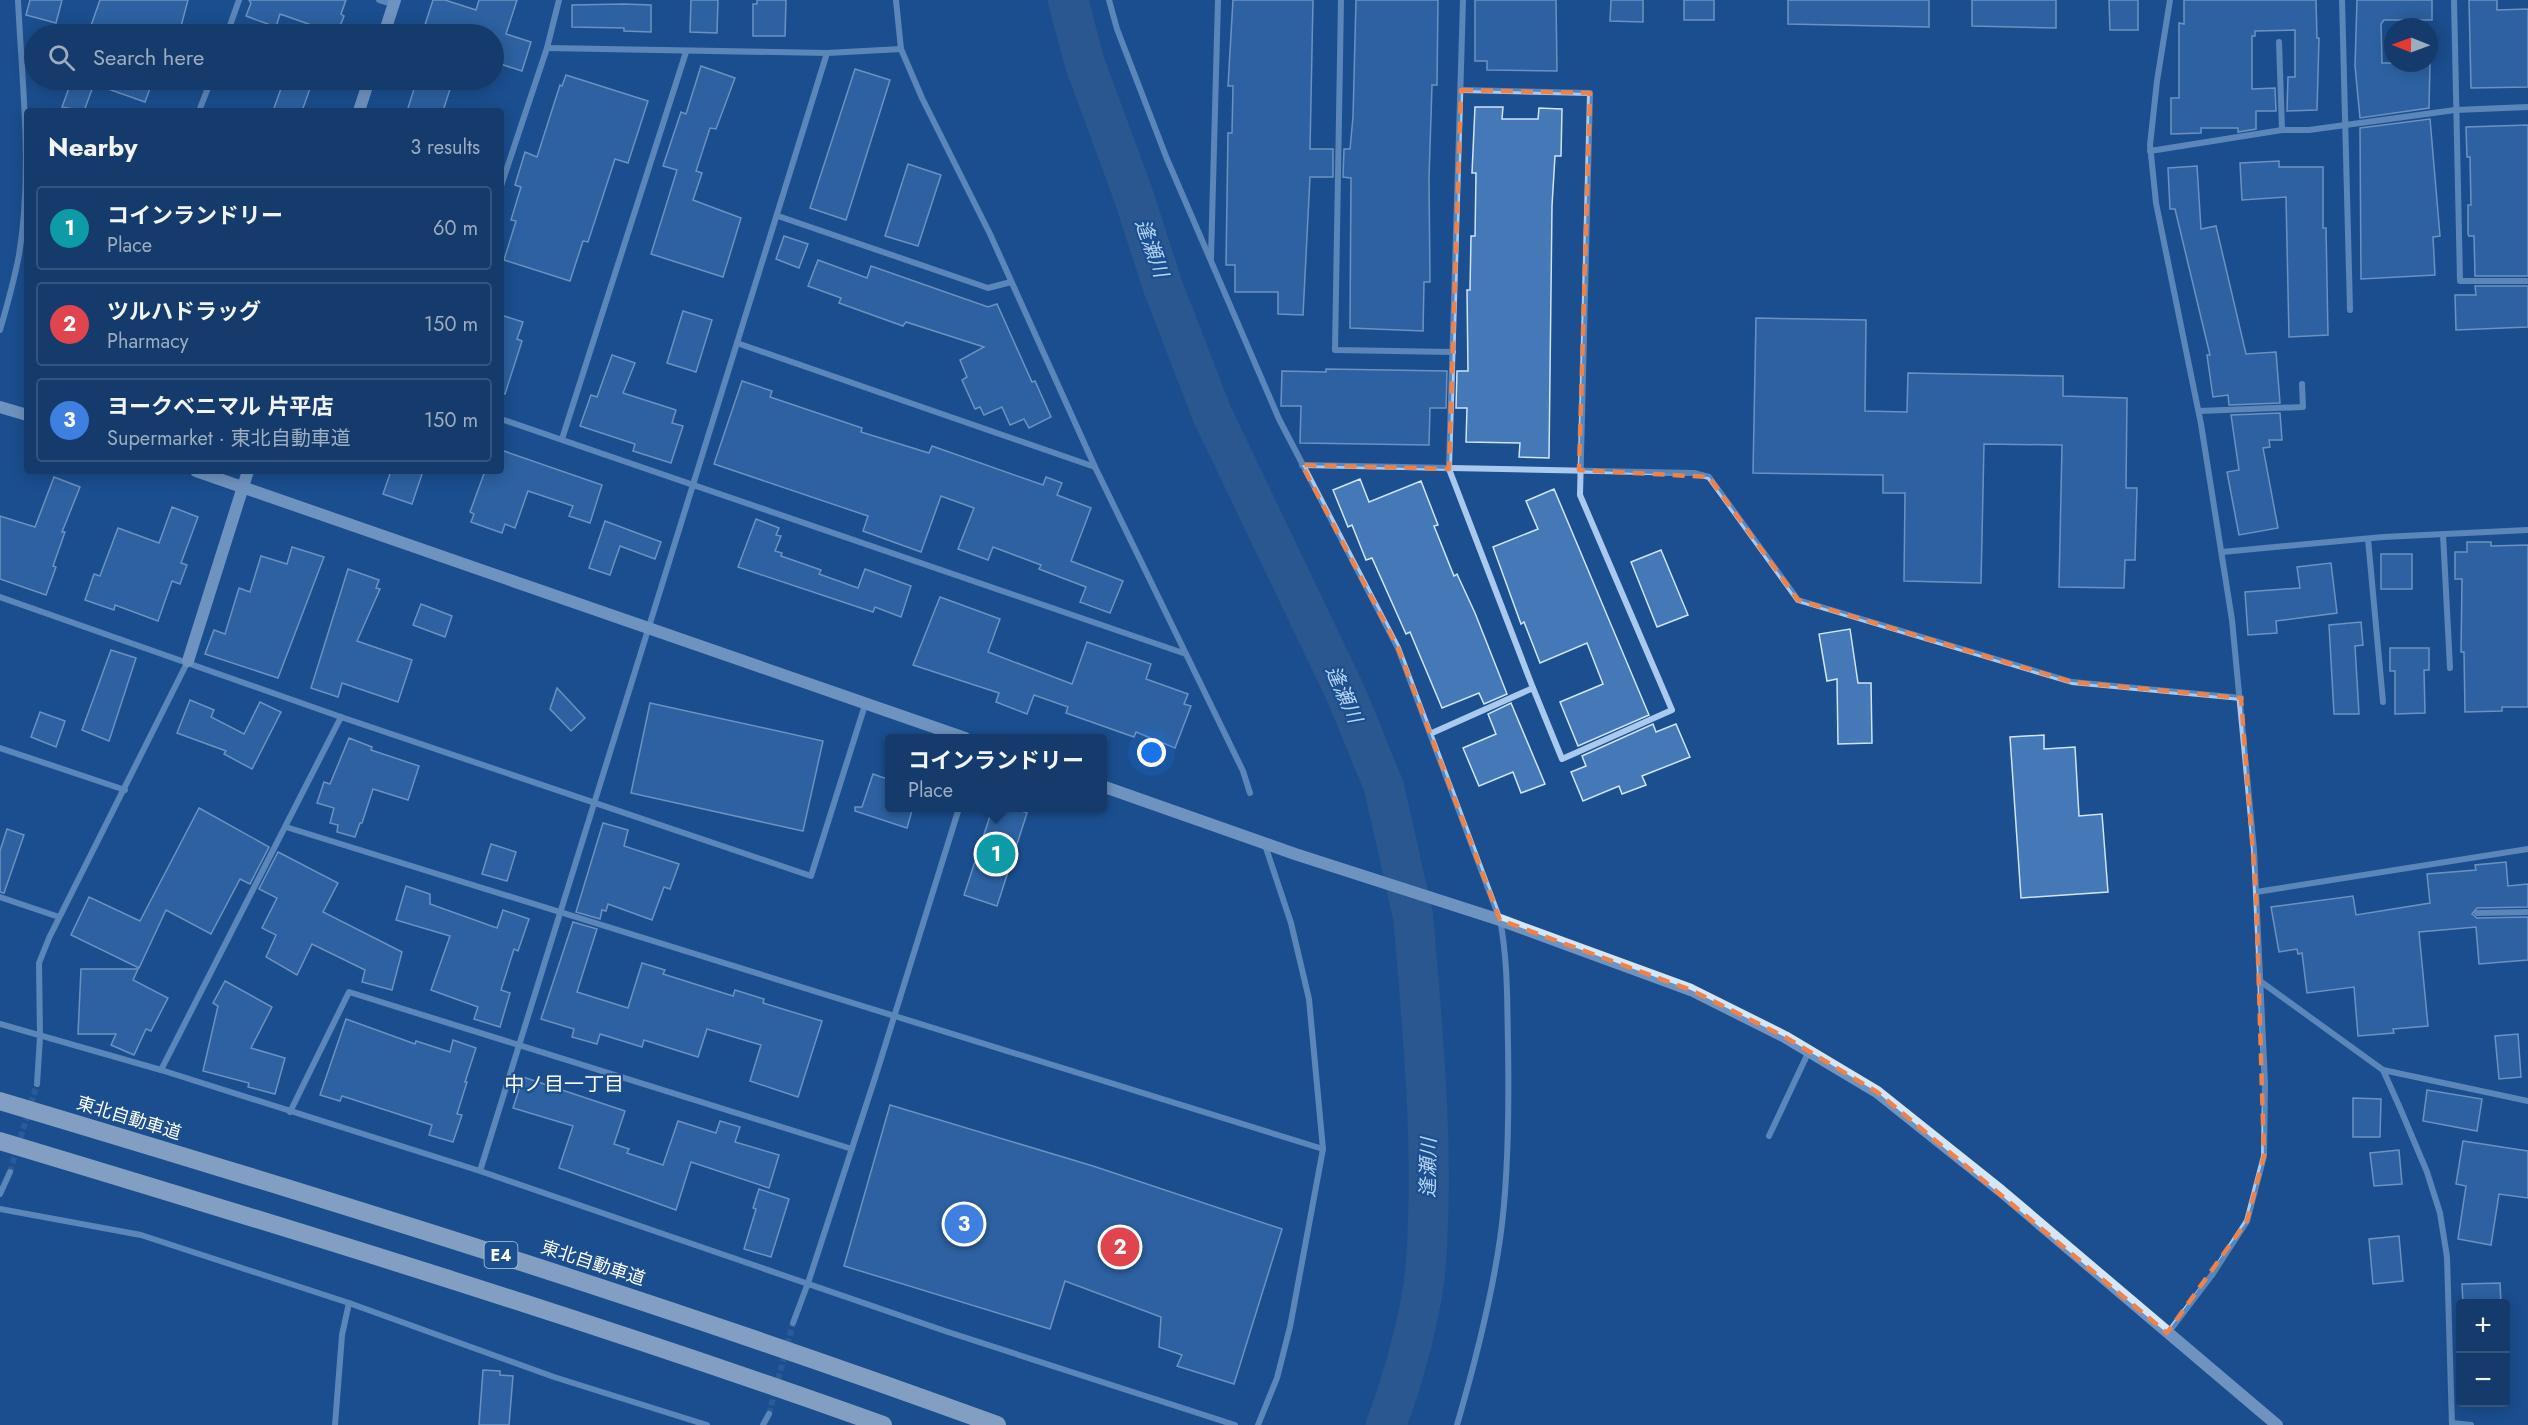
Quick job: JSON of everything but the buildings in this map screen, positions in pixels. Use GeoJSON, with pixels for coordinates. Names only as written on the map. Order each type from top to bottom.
{"type":"FeatureCollection","features":[{"type":"Feature","properties":{"kind":"highway","name":"東北自動車道"},"geometry":{"type":"LineString","coordinates":[[0,1101],[517,1260],[698,1319],[997,1425]]}},
{"type":"Feature","properties":{"kind":"highway","name":"E4"},"geometry":{"type":"LineString","coordinates":[[0,1141],[665,1348],[883,1425]]}},
{"type":"Feature","properties":{"kind":"street"},"geometry":{"type":"LineString","coordinates":[[18,0],[24,117]]}},
{"type":"Feature","properties":{"kind":"street"},"geometry":{"type":"LineString","coordinates":[[231,24],[239,0]]}},
{"type":"Feature","properties":{"kind":"street"},"geometry":{"type":"LineString","coordinates":[[379,0],[394,2],[387,24]]}},
{"type":"Feature","properties":{"kind":"street"},"geometry":{"type":"LineString","coordinates":[[504,177],[547,48],[558,0]]}},
{"type":"Feature","properties":{"kind":"street"},"geometry":{"type":"LineString","coordinates":[[896,0],[901,49],[1095,467],[1243,771],[1250,793]]}},
{"type":"Feature","properties":{"kind":"street"},"geometry":{"type":"LineString","coordinates":[[1109,0],[1117,29],[1167,159],[1279,419],[1398,648],[1432,733],[1500,920],[1507,952],[1508,1053],[1501,1236],[1482,1341],[1457,1425]]}},
{"type":"Feature","properties":{"kind":"street"},"geometry":{"type":"LineString","coordinates":[[1210,262],[1218,0]]}},
{"type":"Feature","properties":{"kind":"street"},"geometry":{"type":"LineString","coordinates":[[1341,0],[1335,350],[1454,352]]}},
{"type":"Feature","properties":{"kind":"street"},"geometry":{"type":"LineString","coordinates":[[1461,90],[1590,93],[1580,495],[1672,710],[1562,759],[1449,469],[1463,0]]}},
{"type":"Feature","properties":{"kind":"street"},"geometry":{"type":"LineString","coordinates":[[2167,1334],[2212,1275],[2247,1221],[2264,1156],[2265,1083],[2256,892],[2241,698],[2222,552],[2199,411],[2156,203],[2150,151],[2157,81],[2170,0]]}},
{"type":"Feature","properties":{"kind":"street"},"geometry":{"type":"LineString","coordinates":[[2342,0],[2350,310]]}},
{"type":"Feature","properties":{"kind":"street"},"geometry":{"type":"LineString","coordinates":[[2454,0],[2460,281],[2528,281]]}},
{"type":"Feature","properties":{"kind":"street"},"geometry":{"type":"LineString","coordinates":[[2279,42],[2282,130]]}},
{"type":"Feature","properties":{"kind":"street"},"geometry":{"type":"LineString","coordinates":[[547,48],[827,53],[901,49]]}},
{"type":"Feature","properties":{"kind":"street"},"geometry":{"type":"LineString","coordinates":[[562,439],[686,52]]}},
{"type":"Feature","properties":{"kind":"street"},"geometry":{"type":"LineString","coordinates":[[480,1171],[827,53]]}},
{"type":"Feature","properties":{"kind":"street"},"geometry":{"type":"LineString","coordinates":[[201,108],[207,90]]}},
{"type":"Feature","properties":{"kind":"street"},"geometry":{"type":"LineString","coordinates":[[360,108],[366,90]]}},
{"type":"Feature","properties":{"kind":"street"},"geometry":{"type":"LineString","coordinates":[[2150,151],[2282,130],[2309,130],[2455,110],[2528,107]]}},
{"type":"Feature","properties":{"kind":"street"},"geometry":{"type":"LineString","coordinates":[[0,330],[19,254],[24,184]]}},
{"type":"Feature","properties":{"kind":"street"},"geometry":{"type":"LineString","coordinates":[[778,216],[988,288],[1011,282]]}},
{"type":"Feature","properties":{"kind":"street"},"geometry":{"type":"LineString","coordinates":[[19,254],[24,255]]}},
{"type":"Feature","properties":{"kind":"street"},"geometry":{"type":"LineString","coordinates":[[737,343],[1095,467]]}},
{"type":"Feature","properties":{"kind":"street"},"geometry":{"type":"LineString","coordinates":[[2199,411],[2303,407],[2302,384]]}},
{"type":"Feature","properties":{"kind":"street"},"geometry":{"type":"LineString","coordinates":[[0,407],[24,415]]}},
{"type":"Feature","properties":{"kind":"street"},"geometry":{"type":"LineString","coordinates":[[504,420],[1186,654]]}},
{"type":"Feature","properties":{"kind":"street"},"geometry":{"type":"LineString","coordinates":[[1302,465],[1694,473],[1709,477],[1798,600],[2072,682],[2241,698]]}},
{"type":"Feature","properties":{"kind":"street"},"geometry":{"type":"LineString","coordinates":[[205,474],[953,734]]}},
{"type":"Feature","properties":{"kind":"street"},"geometry":{"type":"LineString","coordinates":[[37,1084],[40,1037],[39,963],[59,917],[188,661],[247,474]]}},
{"type":"Feature","properties":{"kind":"street"},"geometry":{"type":"LineString","coordinates":[[2222,552],[2368,539],[2528,530]]}},
{"type":"Feature","properties":{"kind":"street"},"geometry":{"type":"LineString","coordinates":[[2443,534],[2450,668]]}},
{"type":"Feature","properties":{"kind":"street"},"geometry":{"type":"LineString","coordinates":[[2368,539],[2383,702]]}},
{"type":"Feature","properties":{"kind":"street"},"geometry":{"type":"LineString","coordinates":[[0,597],[188,661],[342,717],[811,876],[865,705]]}},
{"type":"Feature","properties":{"kind":"street"},"geometry":{"type":"LineString","coordinates":[[1432,733],[1533,688]]}},
{"type":"Feature","properties":{"kind":"street"},"geometry":{"type":"LineString","coordinates":[[161,1070],[342,717]]}},
{"type":"Feature","properties":{"kind":"street"},"geometry":{"type":"LineString","coordinates":[[0,748],[125,790]]}},
{"type":"Feature","properties":{"kind":"street"},"geometry":{"type":"LineString","coordinates":[[1107,788],[1264,841],[1295,854],[1500,920],[1691,990],[1809,1051],[1877,1092],[2001,1191],[2277,1425]]}},
{"type":"Feature","properties":{"kind":"street"},"geometry":{"type":"LineString","coordinates":[[793,1323],[852,1149],[956,812]]}},
{"type":"Feature","properties":{"kind":"street"},"geometry":{"type":"LineString","coordinates":[[286,828],[562,911],[1323,1149]]}},
{"type":"Feature","properties":{"kind":"street"},"geometry":{"type":"LineString","coordinates":[[1258,1425],[1277,1378],[1290,1327],[1323,1149],[1309,999],[1291,923],[1264,841]]}},
{"type":"Feature","properties":{"kind":"street"},"geometry":{"type":"LineString","coordinates":[[2256,892],[2528,849]]}},
{"type":"Feature","properties":{"kind":"street"},"geometry":{"type":"LineString","coordinates":[[0,897],[59,917]]}},
{"type":"Feature","properties":{"kind":"street"},"geometry":{"type":"LineString","coordinates":[[2477,914],[2528,912]]}},
{"type":"Feature","properties":{"kind":"street"},"geometry":{"type":"LineString","coordinates":[[2260,981],[2384,1070],[2528,1101]]}},
{"type":"Feature","properties":{"kind":"street"},"geometry":{"type":"LineString","coordinates":[[290,1112],[349,992],[852,1149]]}},
{"type":"Feature","properties":{"kind":"street"},"geometry":{"type":"LineString","coordinates":[[0,1024],[161,1070],[480,1171],[808,1284],[1235,1425]]}},
{"type":"Feature","properties":{"kind":"street"},"geometry":{"type":"LineString","coordinates":[[1769,1136],[1809,1051]]}},
{"type":"Feature","properties":{"kind":"street"},"geometry":{"type":"LineString","coordinates":[[2384,1070],[2427,1172],[2440,1213],[2447,1257],[2452,1424],[2470,1425]]}},
{"type":"Feature","properties":{"kind":"street"},"geometry":{"type":"LineString","coordinates":[[0,1194],[10,1172]]}},
{"type":"Feature","properties":{"kind":"street"},"geometry":{"type":"LineString","coordinates":[[0,1209],[141,1235],[349,1303],[554,1377],[707,1425]]}},
{"type":"Feature","properties":{"kind":"street"},"geometry":{"type":"LineString","coordinates":[[335,1425],[342,1335],[349,1303]]}},
{"type":"Feature","properties":{"kind":"street"},"geometry":{"type":"LineString","coordinates":[[763,1425],[769,1414]]}},
{"type":"Feature","properties":{"kind":"highlighted area"},"geometry":{"type":"Polygon","coordinates":[[[1461,90],[1590,93],[1579,470],[1709,477],[1798,600],[2072,682],[2241,698],[2256,892],[2264,1156],[2247,1221],[2167,1333],[1877,1092],[1785,1037],[1691,990],[1500,920],[1398,648],[1302,465],[1449,469],[1461,90]]]}},
{"type":"Feature","properties":{"kind":"waterway","name":"逢瀬川"},"geometry":{"type":"LineString","coordinates":[[1068,0],[1085,64],[1133,194],[1163,287],[1212,414],[1346,694],[1384,787],[1413,916],[1424,1046],[1428,1132],[1426,1262],[1421,1301],[1411,1344],[1386,1425]]}},
{"type":"Feature","properties":{"kind":"tunnel"},"geometry":{"type":"LineString","coordinates":[[10,1172],[37,1084]]}},
{"type":"Feature","properties":{"kind":"tunnel"},"geometry":{"type":"LineString","coordinates":[[769,1414],[793,1323]]}},
{"type":"Feature","properties":{"kind":"place","name":"コインランドリー"},"geometry":{"type":"Point","coordinates":[996,854]}},
{"type":"Feature","properties":{"kind":"place","name":"ヨークベニマル 片平店"},"geometry":{"type":"Point","coordinates":[964,1224]}},
{"type":"Feature","properties":{"kind":"place","name":"ツルハドラッグ"},"geometry":{"type":"Point","coordinates":[1120,1247]}},
{"type":"Feature","properties":{"kind":"district","name":"中ノ目一丁目"},"geometry":{"type":"Point","coordinates":[564,1084]}}]}
